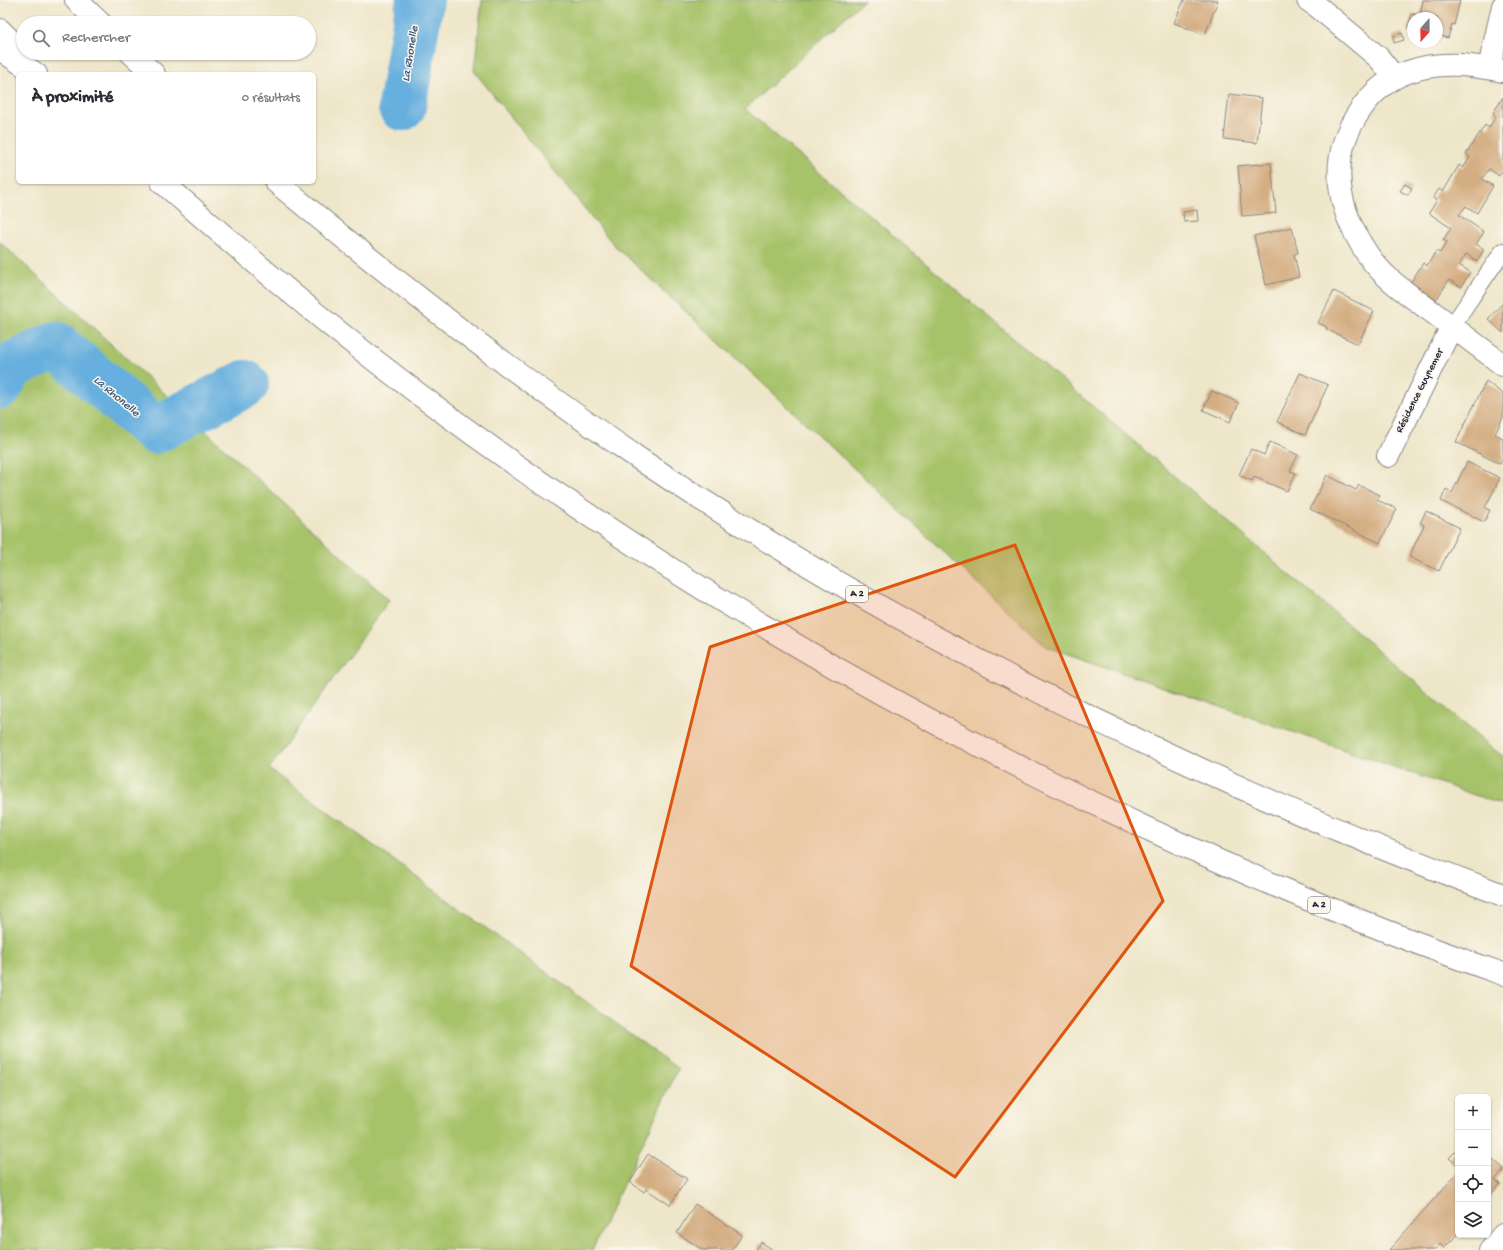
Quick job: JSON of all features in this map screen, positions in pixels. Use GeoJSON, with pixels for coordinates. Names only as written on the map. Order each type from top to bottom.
{"type":"FeatureCollection","features":[{"type":"Feature","properties":{"kind":"main road"},"geometry":{"type":"LineString","coordinates":[[76,0],[93,16]]}},
{"type":"Feature","properties":{"kind":"main road"},"geometry":{"type":"LineString","coordinates":[[1308,0],[1379,58],[1395,78]]}},
{"type":"Feature","properties":{"kind":"main road"},"geometry":{"type":"LineString","coordinates":[[1503,6],[1496,70],[1460,64],[1434,65],[1407,72],[1384,85],[1365,102],[1349,126],[1341,151],[1338,176],[1343,205],[1354,232],[1376,266],[1392,282],[1503,365]]}},
{"type":"Feature","properties":{"kind":"main road"},"geometry":{"type":"LineString","coordinates":[[0,30],[16,46]]}},
{"type":"Feature","properties":{"kind":"main road"},"geometry":{"type":"LineString","coordinates":[[0,49],[33,72]]}},
{"type":"Feature","properties":{"kind":"main road"},"geometry":{"type":"LineString","coordinates":[[30,60],[43,72]]}},
{"type":"Feature","properties":{"kind":"main road"},"geometry":{"type":"LineString","coordinates":[[139,60],[152,72]]}},
{"type":"Feature","properties":{"kind":"main road","name":"A 2"},"geometry":{"type":"LineString","coordinates":[[164,184],[333,328],[466,428],[545,485],[632,544],[813,655],[904,707],[999,757],[1190,849],[1336,912],[1431,949],[1503,974]]}},
{"type":"Feature","properties":{"kind":"main road","name":"A 2"},"geometry":{"type":"LineString","coordinates":[[278,184],[399,283],[549,396],[683,487],[826,576],[950,646],[1134,739],[1274,803],[1373,844],[1503,894]]}},
{"type":"Feature","properties":{"kind":"main road","name":"Résidence Guynemer"},"geometry":{"type":"LineString","coordinates":[[1388,456],[1452,326]]}},
{"type":"Feature","properties":{"kind":"main road"},"geometry":{"type":"LineString","coordinates":[[1490,1250],[1503,1235]]}},
{"type":"Feature","properties":{"kind":"lane"},"geometry":{"type":"LineString","coordinates":[[1452,326],[1503,251]]}},
{"type":"Feature","properties":{"kind":"highlighted area"},"geometry":{"type":"Polygon","coordinates":[[[1015,545],[1163,901],[955,1177],[631,966],[710,647],[1015,545]]]}},
{"type":"Feature","properties":{"kind":"green space"},"geometry":{"type":"Polygon","coordinates":[[[482,0],[864,0],[745,109],[1503,757],[1503,805],[1045,646],[614,245],[474,71],[482,0]]]}},
{"type":"Feature","properties":{"kind":"green space"},"geometry":{"type":"Polygon","coordinates":[[[0,242],[389,600],[269,769],[678,1069],[592,1250],[0,1250],[0,242]]]}},
{"type":"Feature","properties":{"kind":"building"},"geometry":{"type":"Polygon","coordinates":[[[1184,0],[1218,0],[1205,35],[1174,23],[1184,0]]]}},
{"type":"Feature","properties":{"kind":"building"},"geometry":{"type":"Polygon","coordinates":[[[1423,0],[1460,0],[1454,25],[1452,24],[1448,38],[1443,37],[1443,12],[1421,12],[1423,0]]]}},
{"type":"Feature","properties":{"kind":"building"},"geometry":{"type":"Polygon","coordinates":[[[1402,33],[1404,40],[1394,43],[1393,36],[1402,33]]]}},
{"type":"Feature","properties":{"kind":"building"},"geometry":{"type":"Polygon","coordinates":[[[1229,94],[1262,98],[1257,143],[1224,139],[1229,94]]]}},
{"type":"Feature","properties":{"kind":"building"},"geometry":{"type":"Polygon","coordinates":[[[1503,97],[1503,170],[1499,176],[1489,169],[1482,179],[1493,186],[1477,213],[1466,206],[1459,215],[1484,232],[1476,244],[1484,249],[1477,261],[1466,254],[1459,265],[1470,272],[1461,287],[1449,280],[1436,300],[1411,282],[1423,263],[1427,266],[1436,251],[1440,253],[1447,242],[1443,240],[1451,228],[1429,213],[1437,200],[1433,198],[1439,189],[1443,192],[1459,165],[1463,168],[1470,157],[1466,154],[1485,125],[1489,128],[1496,116],[1493,113],[1503,97]]]}},
{"type":"Feature","properties":{"kind":"building"},"geometry":{"type":"Polygon","coordinates":[[[1271,163],[1276,213],[1242,216],[1238,166],[1271,163]]]}},
{"type":"Feature","properties":{"kind":"building"},"geometry":{"type":"Polygon","coordinates":[[[1405,184],[1412,188],[1408,195],[1400,191],[1405,184]]]}},
{"type":"Feature","properties":{"kind":"building"},"geometry":{"type":"Polygon","coordinates":[[[1197,210],[1198,221],[1184,222],[1183,212],[1197,210]]]}},
{"type":"Feature","properties":{"kind":"building"},"geometry":{"type":"Polygon","coordinates":[[[1292,227],[1298,253],[1294,254],[1299,277],[1266,285],[1254,236],[1292,227]]]}},
{"type":"Feature","properties":{"kind":"building"},"geometry":{"type":"Polygon","coordinates":[[[1334,291],[1374,311],[1358,344],[1326,329],[1327,327],[1318,323],[1334,291]]]}},
{"type":"Feature","properties":{"kind":"building"},"geometry":{"type":"Polygon","coordinates":[[[1503,303],[1503,333],[1488,319],[1503,303]]]}},
{"type":"Feature","properties":{"kind":"building"},"geometry":{"type":"Polygon","coordinates":[[[1300,373],[1328,385],[1305,435],[1277,422],[1300,373]]]}},
{"type":"Feature","properties":{"kind":"building"},"geometry":{"type":"Polygon","coordinates":[[[1486,381],[1503,394],[1503,417],[1495,434],[1503,438],[1503,456],[1500,464],[1456,442],[1486,381]]]}},
{"type":"Feature","properties":{"kind":"building"},"geometry":{"type":"Polygon","coordinates":[[[1212,391],[1239,403],[1230,422],[1203,410],[1212,391]]]}},
{"type":"Feature","properties":{"kind":"building"},"geometry":{"type":"Polygon","coordinates":[[[1270,442],[1298,455],[1290,471],[1296,473],[1287,491],[1254,477],[1252,481],[1239,475],[1251,449],[1264,455],[1270,442]]]}},
{"type":"Feature","properties":{"kind":"building"},"geometry":{"type":"Polygon","coordinates":[[[1467,462],[1500,478],[1485,508],[1490,510],[1484,522],[1441,501],[1446,489],[1452,493],[1467,462]]]}},
{"type":"Feature","properties":{"kind":"building"},"geometry":{"type":"Polygon","coordinates":[[[1327,475],[1356,490],[1359,485],[1380,495],[1377,500],[1397,509],[1380,543],[1310,509],[1327,475]]]}},
{"type":"Feature","properties":{"kind":"building"},"geometry":{"type":"Polygon","coordinates":[[[1426,511],[1460,528],[1439,571],[1409,557],[1424,525],[1420,523],[1426,511]]]}},
{"type":"Feature","properties":{"kind":"building"},"geometry":{"type":"Polygon","coordinates":[[[1455,1152],[1455,1163],[1449,1158],[1455,1152]]]}},
{"type":"Feature","properties":{"kind":"building"},"geometry":{"type":"Polygon","coordinates":[[[648,1154],[687,1179],[670,1205],[646,1189],[644,1192],[630,1182],[648,1154]]]}},
{"type":"Feature","properties":{"kind":"building"},"geometry":{"type":"Polygon","coordinates":[[[1491,1158],[1503,1168],[1503,1171],[1495,1180],[1500,1184],[1491,1194],[1491,1158]]]}},
{"type":"Feature","properties":{"kind":"building"},"geometry":{"type":"Polygon","coordinates":[[[1455,1175],[1455,1237],[1453,1239],[1444,1248],[1440,1244],[1435,1250],[1389,1250],[1455,1175]]]}},
{"type":"Feature","properties":{"kind":"building"},"geometry":{"type":"Polygon","coordinates":[[[695,1204],[742,1235],[732,1250],[703,1250],[677,1233],[695,1204]]]}},
{"type":"Feature","properties":{"kind":"building"},"geometry":{"type":"Polygon","coordinates":[[[761,1242],[773,1250],[756,1250],[761,1242]]]}},
{"type":"Feature","properties":{"kind":"waterway","name":"La Rhonelle"},"geometry":{"type":"LineString","coordinates":[[402,107],[420,0]]}},
{"type":"Feature","properties":{"kind":"waterway","name":"La Rhonelle"},"geometry":{"type":"LineString","coordinates":[[0,385],[9,367],[56,345],[155,430],[245,384]]}}]}
